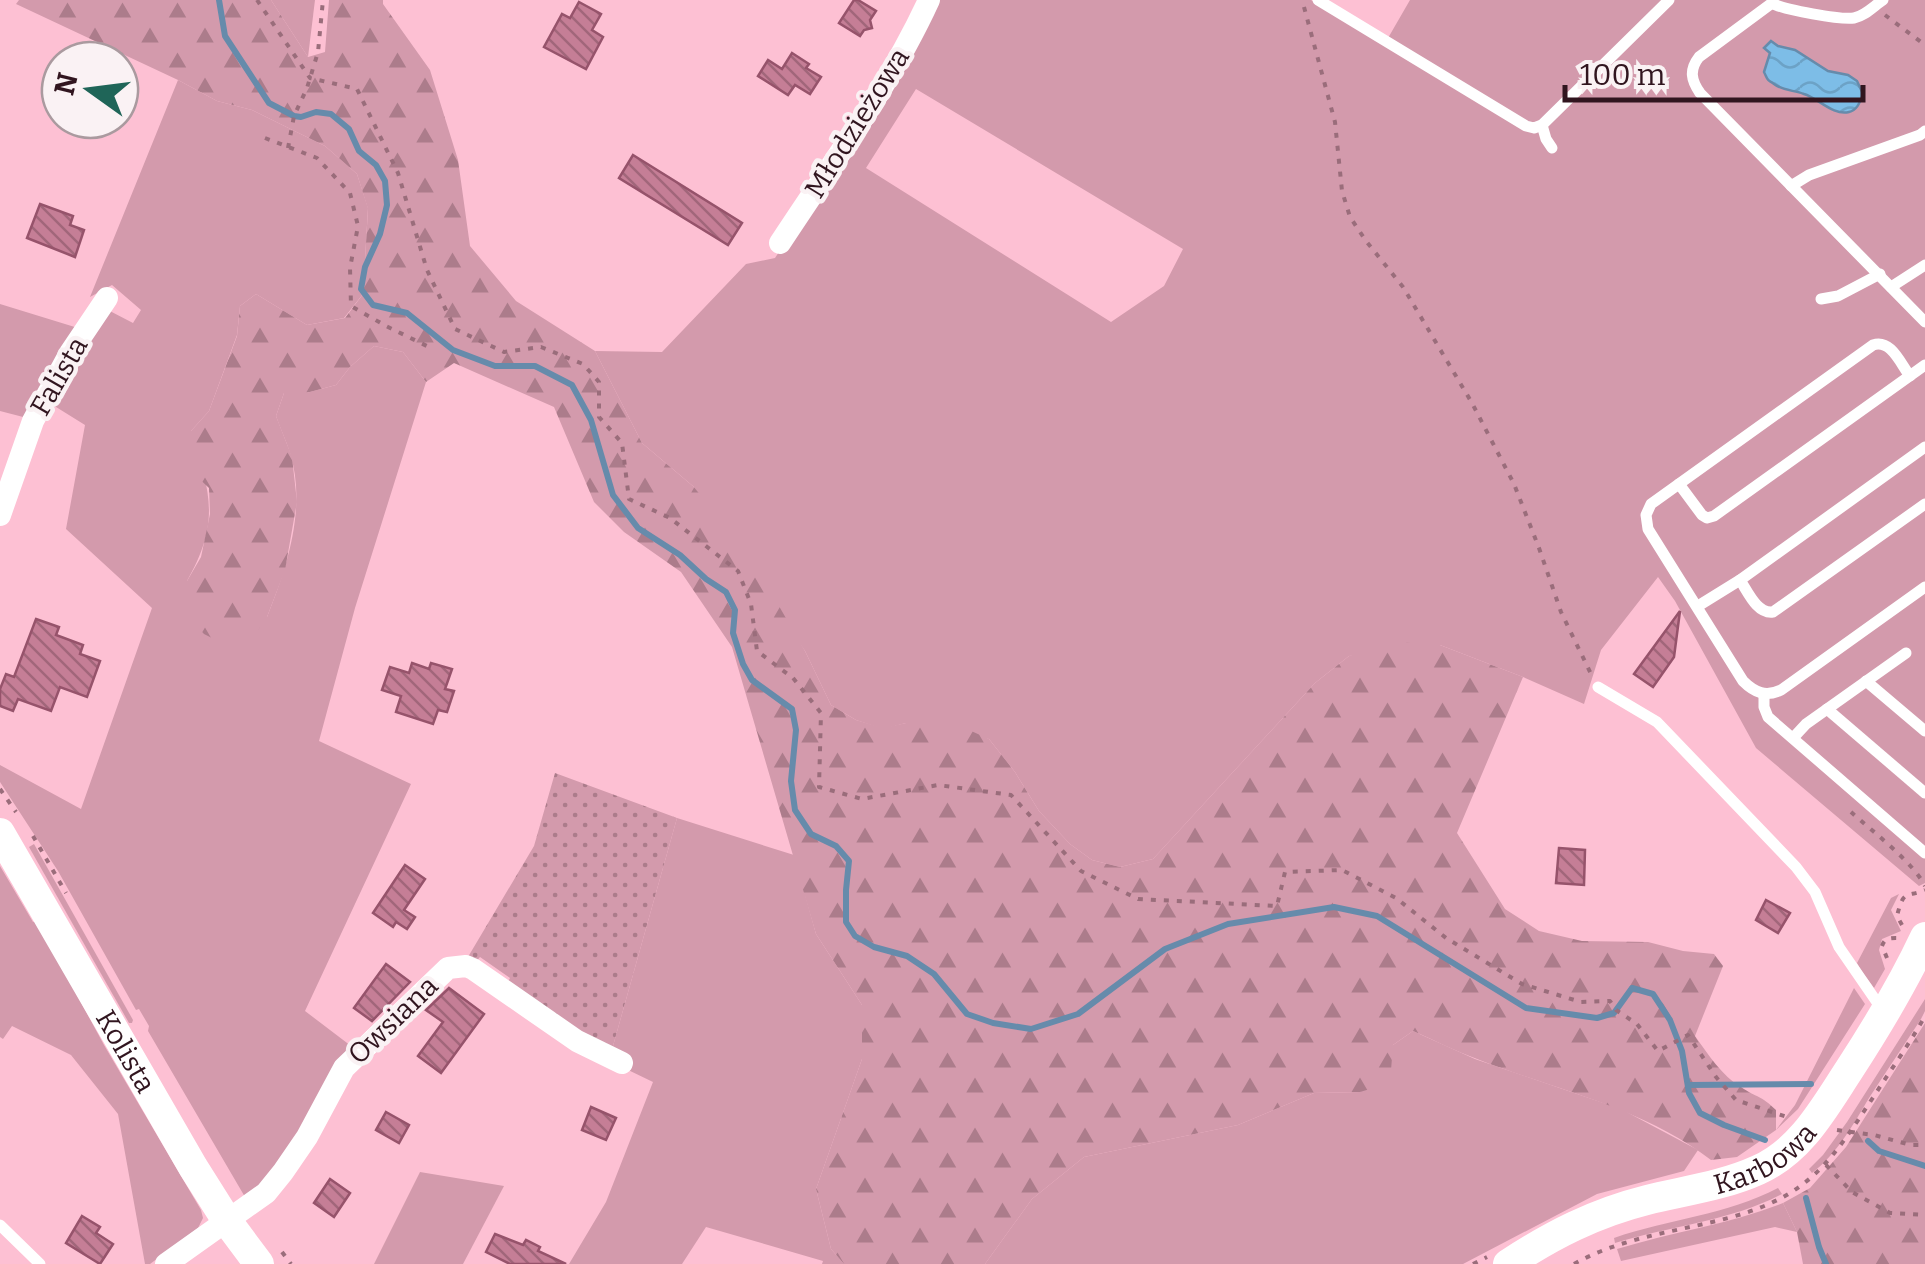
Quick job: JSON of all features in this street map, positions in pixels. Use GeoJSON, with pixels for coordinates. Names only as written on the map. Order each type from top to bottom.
{"type":"FeatureCollection","features":[{"type":"Feature","properties":{"kind":"street","name":"Młodzieżowa"},"geometry":{"type":"LineString","coordinates":[[780,243],[888,76],[929,0]]}},
{"type":"Feature","properties":{"kind":"street","name":"Falista"},"geometry":{"type":"LineString","coordinates":[[0,515],[32,420],[107,298]]}},
{"type":"Feature","properties":{"kind":"street","name":"Kolista"},"geometry":{"type":"LineString","coordinates":[[0,833],[167,1123],[227,1222],[259,1264]]}},
{"type":"Feature","properties":{"kind":"street","name":"Karbowa"},"geometry":{"type":"LineString","coordinates":[[1504,1258],[1594,1216],[1732,1180],[1783,1156],[1806,1134],[1886,1014],[1913,934]]}},
{"type":"Feature","properties":{"kind":"street","name":"Owsiana"},"geometry":{"type":"LineString","coordinates":[[166,1264],[266,1193],[307,1137],[344,1068],[448,968],[473,968],[576,1041],[622,1063]]}},
{"type":"Feature","properties":{"kind":"lane"},"geometry":{"type":"LineString","coordinates":[[1318,0],[1534,128],[1542,125],[1669,0]]}},
{"type":"Feature","properties":{"kind":"lane"},"geometry":{"type":"LineString","coordinates":[[1887,3],[1847,18],[1785,9],[1775,2],[1699,57],[1692,75],[1700,94],[1925,322]]}},
{"type":"Feature","properties":{"kind":"lane"},"geometry":{"type":"LineString","coordinates":[[1542,125],[1552,148]]}},
{"type":"Feature","properties":{"kind":"lane"},"geometry":{"type":"LineString","coordinates":[[1791,186],[1925,131]]}},
{"type":"Feature","properties":{"kind":"lane"},"geometry":{"type":"LineString","coordinates":[[1891,287],[1925,265]]}},
{"type":"Feature","properties":{"kind":"lane"},"geometry":{"type":"LineString","coordinates":[[1821,299],[1838,296],[1880,274]]}},
{"type":"Feature","properties":{"kind":"lane"},"geometry":{"type":"LineString","coordinates":[[1910,376],[1887,344],[1872,344],[1651,504],[1646,516],[1648,529],[1744,681],[1753,691],[1764,694],[1781,690],[1925,587]]}},
{"type":"Feature","properties":{"kind":"lane"},"geometry":{"type":"LineString","coordinates":[[1679,484],[1702,515],[1714,516],[1925,365]]}},
{"type":"Feature","properties":{"kind":"lane"},"geometry":{"type":"LineString","coordinates":[[1698,606],[1925,447]]}},
{"type":"Feature","properties":{"kind":"lane"},"geometry":{"type":"LineString","coordinates":[[1740,580],[1760,609],[1773,612],[1925,504]]}},
{"type":"Feature","properties":{"kind":"lane"},"geometry":{"type":"LineString","coordinates":[[1793,738],[1806,724],[1906,653]]}},
{"type":"Feature","properties":{"kind":"lane"},"geometry":{"type":"LineString","coordinates":[[1866,681],[1925,731]]}},
{"type":"Feature","properties":{"kind":"lane"},"geometry":{"type":"LineString","coordinates":[[1598,688],[1657,722],[1796,867],[1815,892],[1839,947],[1886,1014]]}},
{"type":"Feature","properties":{"kind":"lane"},"geometry":{"type":"LineString","coordinates":[[1764,694],[1768,717],[1925,853]]}},
{"type":"Feature","properties":{"kind":"lane"},"geometry":{"type":"LineString","coordinates":[[1827,709],[1925,793]]}},
{"type":"Feature","properties":{"kind":"lane"},"geometry":{"type":"LineString","coordinates":[[0,1225],[40,1264]]}},
{"type":"Feature","properties":{"kind":"path"},"geometry":{"type":"LineString","coordinates":[[257,0],[310,78],[357,90],[398,173],[428,270],[455,330],[504,352],[541,347],[583,364],[600,382],[598,417],[622,443],[629,499],[670,518],[738,571],[750,604],[757,651],[793,678],[821,712],[820,787],[862,799],[938,785],[1011,795],[1081,871],[1138,899],[1277,906],[1285,872],[1342,870],[1396,898],[1446,938],[1522,984],[1581,1002],[1610,1001],[1637,1024],[1658,1051],[1688,1035],[1736,1100],[1794,1120]]}},
{"type":"Feature","properties":{"kind":"path"},"geometry":{"type":"LineString","coordinates":[[288,148],[294,116],[318,52],[324,0]]}},
{"type":"Feature","properties":{"kind":"path"},"geometry":{"type":"LineString","coordinates":[[1302,0],[1335,122],[1342,192],[1350,216],[1403,287],[1472,403],[1514,484],[1561,612],[1598,688]]}},
{"type":"Feature","properties":{"kind":"path"},"geometry":{"type":"LineString","coordinates":[[1887,3],[1882,13],[1925,45]]}},
{"type":"Feature","properties":{"kind":"path"},"geometry":{"type":"LineString","coordinates":[[265,138],[317,158],[350,193],[358,226],[350,268],[351,306],[432,348]]}},
{"type":"Feature","properties":{"kind":"path"},"geometry":{"type":"LineString","coordinates":[[1913,934],[1897,916],[1904,896],[1925,890]]}},
{"type":"Feature","properties":{"kind":"path"},"geometry":{"type":"LineString","coordinates":[[1888,960],[1882,946],[1886,939],[1913,934]]}},
{"type":"Feature","properties":{"kind":"path"},"geometry":{"type":"LineString","coordinates":[[1835,1130],[1874,1135],[1910,1146],[1925,1145]]}},
{"type":"Feature","properties":{"kind":"path"},"geometry":{"type":"LineString","coordinates":[[1826,1164],[1852,1192],[1890,1213],[1925,1215]]}},
{"type":"Feature","properties":{"kind":"path"},"geometry":{"type":"LineString","coordinates":[[1473,1264],[1504,1258]]}},
{"type":"Feature","properties":{"kind":"green space"},"geometry":{"type":"Polygon","coordinates":[[[19,0],[271,0],[308,57],[325,52],[329,0],[383,0],[430,70],[458,160],[470,246],[516,301],[595,351],[642,443],[694,487],[754,563],[831,705],[856,720],[883,728],[949,721],[989,739],[1039,811],[1070,844],[1092,860],[1120,867],[1153,859],[1315,683],[1349,656],[1396,642],[1440,645],[1523,677],[1457,833],[1505,909],[1539,931],[1582,941],[1648,942],[1714,954],[1723,966],[1695,1036],[1728,1077],[1776,1110],[1776,1130],[1737,1157],[1711,1160],[1627,1113],[1469,1056],[1413,1031],[1393,1045],[1390,1083],[1360,1092],[1314,1093],[1238,1125],[1084,1157],[1032,1199],[985,1264],[844,1264],[831,1249],[816,1189],[862,1059],[862,1005],[816,934],[732,647],[681,572],[624,532],[594,502],[554,407],[454,363],[426,382],[403,352],[374,346],[336,385],[306,393],[284,393],[276,416],[292,457],[297,502],[285,570],[267,617],[248,644],[232,648],[204,634],[191,620],[185,602],[187,581],[201,557],[210,514],[209,488],[188,468],[191,431],[209,411],[237,336],[240,306],[256,294],[307,325],[345,318],[363,294],[368,209],[357,174],[325,146],[252,110],[217,101],[140,62],[140,40],[93,40],[16,4],[19,0]]]}},
{"type":"Feature","properties":{"kind":"green space"},"geometry":{"type":"Polygon","coordinates":[[[271,0],[315,0],[308,57],[271,0]]]}},
{"type":"Feature","properties":{"kind":"green space"},"geometry":{"type":"Polygon","coordinates":[[[936,0],[1311,0],[1384,45],[1410,0],[1925,0],[1925,883],[1919,886],[1756,748],[1658,577],[1601,650],[1584,704],[1440,645],[1349,656],[1315,683],[1153,859],[1120,867],[1092,860],[1070,844],[1039,811],[989,739],[906,723],[883,729],[856,720],[831,705],[805,651],[694,487],[642,443],[595,351],[662,352],[746,264],[775,258],[893,79],[936,0]],[[916,89],[866,168],[1111,322],[1164,286],[1183,249],[916,89]]]}},
{"type":"Feature","properties":{"kind":"green space"},"geometry":{"type":"Polygon","coordinates":[[[178,80],[217,101],[252,110],[325,146],[357,174],[368,208],[363,294],[344,318],[307,325],[256,294],[240,306],[237,335],[209,411],[191,431],[209,506],[205,541],[187,581],[267,617],[288,557],[295,515],[295,474],[276,416],[284,393],[306,393],[336,385],[374,346],[403,352],[426,382],[355,608],[319,741],[411,784],[305,1011],[355,1049],[307,1125],[258,1188],[245,1197],[58,871],[0,782],[0,765],[81,809],[152,608],[66,529],[85,425],[48,402],[106,309],[133,323],[141,310],[112,285],[90,297],[178,80]]]}},
{"type":"Feature","properties":{"kind":"green space"},"geometry":{"type":"Polygon","coordinates":[[[0,304],[78,328],[27,418],[0,411],[0,304]]]}},
{"type":"Feature","properties":{"kind":"green space"},"geometry":{"type":"Polygon","coordinates":[[[555,773],[677,818],[611,1053],[505,988],[510,978],[480,957],[474,964],[465,962],[534,846],[555,773]]]}},
{"type":"Feature","properties":{"kind":"green space"},"geometry":{"type":"Polygon","coordinates":[[[677,818],[794,855],[816,934],[862,1005],[862,1059],[816,1189],[831,1249],[844,1264],[822,1264],[823,1261],[706,1227],[682,1264],[569,1264],[606,1202],[653,1082],[624,1068],[611,1053],[677,818]]]}},
{"type":"Feature","properties":{"kind":"green space"},"geometry":{"type":"Polygon","coordinates":[[[34,844],[133,1020],[132,1023],[29,847],[34,844]]]}},
{"type":"Feature","properties":{"kind":"green space"},"geometry":{"type":"Polygon","coordinates":[[[0,866],[33,922],[37,921],[201,1210],[203,1218],[198,1228],[150,1264],[145,1264],[118,1114],[71,1055],[12,1026],[3,1039],[0,1037],[0,866]]]}},
{"type":"Feature","properties":{"kind":"green space"},"geometry":{"type":"Polygon","coordinates":[[[1899,894],[1891,910],[1901,931],[1882,939],[1879,950],[1885,969],[1874,988],[1857,963],[1891,898],[1899,894]]]}},
{"type":"Feature","properties":{"kind":"green space"},"geometry":{"type":"Polygon","coordinates":[[[1854,988],[1865,1004],[1798,1109],[1776,1130],[1795,1105],[1854,988]]]}},
{"type":"Feature","properties":{"kind":"green space"},"geometry":{"type":"Polygon","coordinates":[[[1925,999],[1921,1019],[1851,1129],[1812,1173],[1809,1169],[1847,1122],[1925,999]]]}},
{"type":"Feature","properties":{"kind":"green space"},"geometry":{"type":"Polygon","coordinates":[[[1925,1023],[1925,1264],[1803,1264],[1797,1232],[1783,1203],[1810,1188],[1846,1147],[1925,1023]]]}},
{"type":"Feature","properties":{"kind":"green space"},"geometry":{"type":"Polygon","coordinates":[[[1413,1031],[1475,1059],[1621,1109],[1698,1150],[1684,1171],[1597,1194],[1463,1264],[985,1264],[1032,1199],[1084,1157],[1238,1125],[1314,1093],[1360,1092],[1393,1045],[1413,1031]]]}},
{"type":"Feature","properties":{"kind":"green space"},"geometry":{"type":"Polygon","coordinates":[[[420,1172],[504,1186],[463,1264],[374,1264],[420,1172]]]}},
{"type":"Feature","properties":{"kind":"green space"},"geometry":{"type":"Polygon","coordinates":[[[1778,1188],[1782,1194],[1742,1211],[1615,1243],[1614,1238],[1738,1205],[1778,1188]]]}},
{"type":"Feature","properties":{"kind":"green space"},"geometry":{"type":"Polygon","coordinates":[[[1783,1203],[1797,1232],[1775,1227],[1621,1261],[1617,1249],[1742,1217],[1783,1203]]]}},
{"type":"Feature","properties":{"kind":"water"},"geometry":{"type":"Polygon","coordinates":[[[1771,41],[1795,50],[1828,71],[1857,81],[1863,94],[1857,107],[1843,113],[1770,81],[1764,72],[1770,53],[1764,48],[1771,41]]]}},
{"type":"Feature","properties":{"kind":"building"},"geometry":{"type":"Polygon","coordinates":[[[854,0],[876,11],[870,20],[872,28],[860,36],[839,23],[854,0]]]}},
{"type":"Feature","properties":{"kind":"building"},"geometry":{"type":"Polygon","coordinates":[[[579,2],[601,14],[592,30],[603,37],[586,69],[544,47],[562,14],[570,18],[579,2]]]}},
{"type":"Feature","properties":{"kind":"building"},"geometry":{"type":"Polygon","coordinates":[[[792,53],[821,77],[810,94],[795,85],[788,95],[758,76],[768,60],[782,69],[792,53]]]}},
{"type":"Feature","properties":{"kind":"building"},"geometry":{"type":"Polygon","coordinates":[[[633,155],[742,223],[728,245],[619,178],[633,155]]]}},
{"type":"Feature","properties":{"kind":"building"},"geometry":{"type":"Polygon","coordinates":[[[40,204],[73,216],[70,225],[84,230],[75,257],[27,238],[40,204]]]}},
{"type":"Feature","properties":{"kind":"building"},"geometry":{"type":"Polygon","coordinates":[[[1680,611],[1674,657],[1653,687],[1634,674],[1680,611]]]}},
{"type":"Feature","properties":{"kind":"building"},"geometry":{"type":"Polygon","coordinates":[[[36,619],[59,627],[56,635],[83,645],[80,654],[100,661],[87,697],[60,687],[51,711],[18,699],[13,711],[0,706],[0,689],[6,674],[14,677],[36,619]]]}},
{"type":"Feature","properties":{"kind":"building"},"geometry":{"type":"Polygon","coordinates":[[[412,663],[429,669],[431,663],[452,669],[445,689],[454,691],[447,712],[438,710],[433,724],[396,712],[401,696],[382,690],[390,667],[409,673],[412,663]]]}},
{"type":"Feature","properties":{"kind":"building"},"geometry":{"type":"Polygon","coordinates":[[[1559,848],[1585,850],[1584,885],[1556,883],[1559,848]]]}},
{"type":"Feature","properties":{"kind":"building"},"geometry":{"type":"Polygon","coordinates":[[[405,865],[425,879],[404,910],[415,917],[407,929],[396,922],[393,927],[373,913],[405,865]]]}},
{"type":"Feature","properties":{"kind":"building"},"geometry":{"type":"Polygon","coordinates":[[[1766,900],[1790,913],[1778,933],[1756,920],[1766,900]]]}},
{"type":"Feature","properties":{"kind":"building"},"geometry":{"type":"Polygon","coordinates":[[[386,964],[410,982],[372,1021],[354,1008],[386,964]]]}},
{"type":"Feature","properties":{"kind":"building"},"geometry":{"type":"Polygon","coordinates":[[[449,988],[484,1014],[441,1073],[418,1056],[443,1022],[426,1010],[449,988]]]}},
{"type":"Feature","properties":{"kind":"building"},"geometry":{"type":"Polygon","coordinates":[[[591,1107],[616,1118],[606,1140],[582,1130],[591,1107]]]}},
{"type":"Feature","properties":{"kind":"building"},"geometry":{"type":"Polygon","coordinates":[[[386,1112],[409,1125],[399,1143],[376,1130],[386,1112]]]}},
{"type":"Feature","properties":{"kind":"building"},"geometry":{"type":"Polygon","coordinates":[[[330,1179],[350,1193],[334,1217],[314,1203],[330,1179]]]}},
{"type":"Feature","properties":{"kind":"building"},"geometry":{"type":"Polygon","coordinates":[[[82,1216],[100,1227],[96,1233],[113,1244],[100,1264],[66,1243],[82,1216]]]}},
{"type":"Feature","properties":{"kind":"building"},"geometry":{"type":"Polygon","coordinates":[[[495,1234],[523,1245],[526,1240],[540,1247],[538,1251],[566,1264],[510,1264],[486,1252],[495,1234]]]}},
{"type":"Feature","properties":{"kind":"waterway"},"geometry":{"type":"LineString","coordinates":[[219,0],[225,36],[269,103],[294,116],[331,114],[349,129],[359,151],[376,165],[385,181],[387,205],[361,289],[373,305],[407,313],[453,350],[495,366],[535,366],[572,385],[591,420],[613,495],[638,528],[726,592],[735,610],[733,633],[752,680],[792,709],[796,730],[791,781],[795,810],[811,834],[836,846],[849,861],[846,922],[855,936],[874,947],[907,956],[934,974],[967,1014],[1031,1029],[1078,1014],[1165,949],[1228,924],[1334,907],[1377,916],[1526,1008],[1597,1018],[1614,1013],[1632,988],[1653,994],[1670,1020],[1682,1051],[1689,1093],[1700,1113],[1765,1140]]}},
{"type":"Feature","properties":{"kind":"waterway"},"geometry":{"type":"LineString","coordinates":[[1688,1085],[1811,1084]]}},
{"type":"Feature","properties":{"kind":"waterway"},"geometry":{"type":"LineString","coordinates":[[1868,1141],[1879,1151],[1925,1166]]}},
{"type":"Feature","properties":{"kind":"waterway"},"geometry":{"type":"LineString","coordinates":[[1806,1198],[1826,1264]]}}]}
